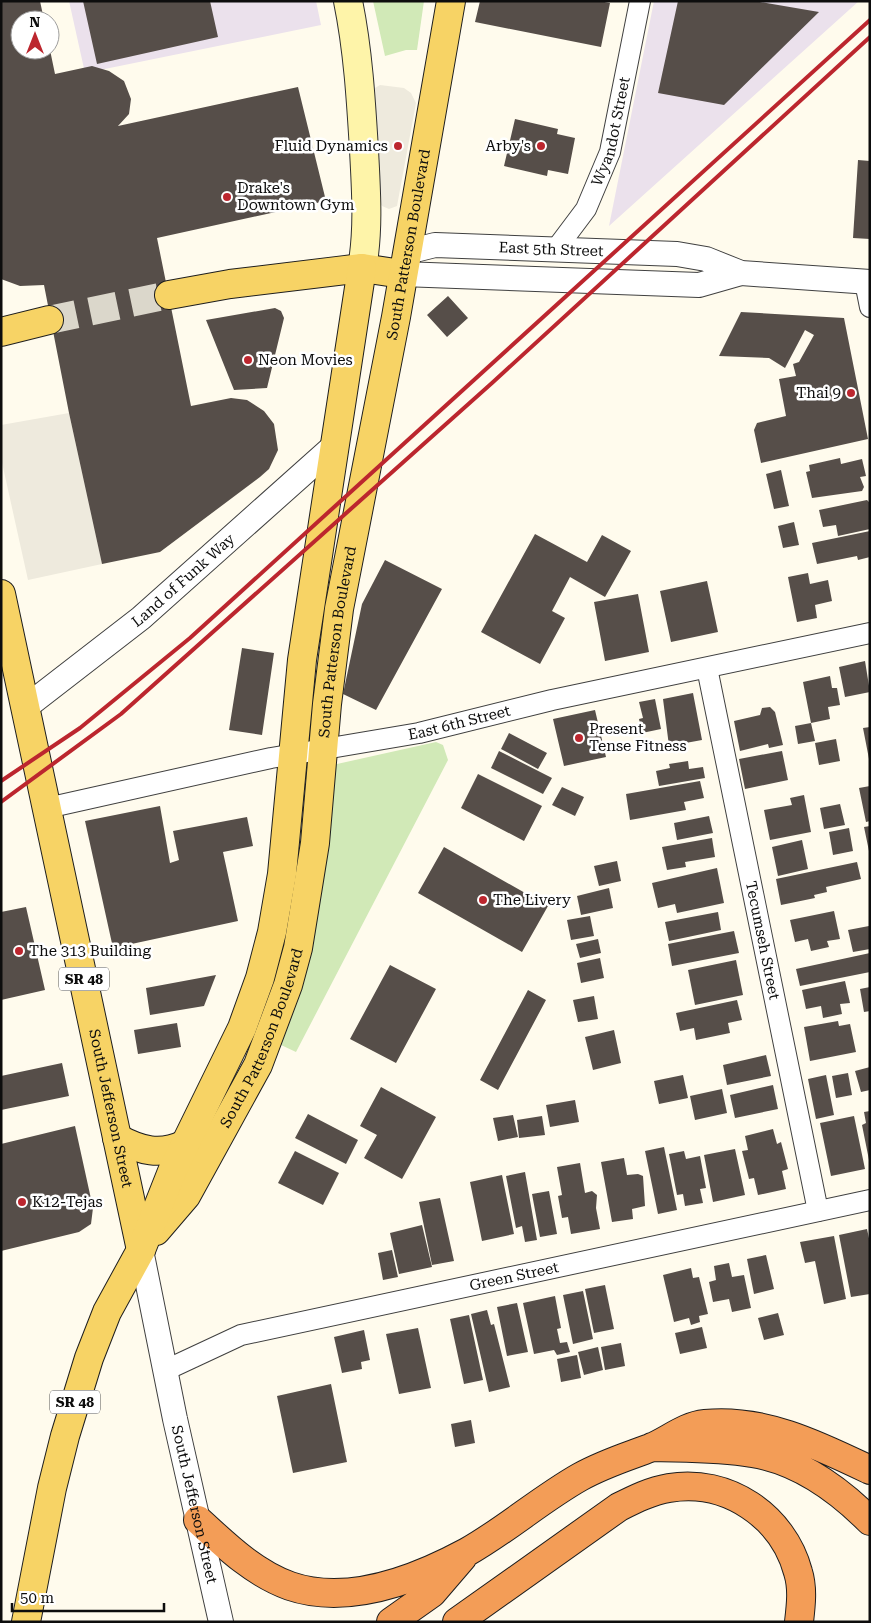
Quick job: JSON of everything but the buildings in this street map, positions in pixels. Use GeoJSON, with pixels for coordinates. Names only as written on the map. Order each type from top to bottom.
{"type":"FeatureCollection","features":[{"type":"Feature","properties":{"kind":"highway"},"geometry":{"type":"LineString","coordinates":[[198,1520],[245,1561],[265,1574],[288,1585],[316,1592],[353,1592],[380,1587],[468,1551],[579,1477],[612,1461],[652,1447],[675,1433],[704,1424],[751,1425],[799,1438],[870,1470]]}},
{"type":"Feature","properties":{"kind":"highway"},"geometry":{"type":"LineString","coordinates":[[652,1447],[723,1449],[754,1453],[819,1478],[870,1521]]}},
{"type":"Feature","properties":{"kind":"highway"},"geometry":{"type":"LineString","coordinates":[[457,1622],[619,1507],[640,1496],[669,1488],[695,1486],[718,1490],[740,1499],[760,1511],[778,1530],[792,1552],[799,1574],[801,1596],[799,1622]]}},
{"type":"Feature","properties":{"kind":"highway"},"geometry":{"type":"LineString","coordinates":[[392,1622],[432,1593],[468,1551]]}},
{"type":"Feature","properties":{"kind":"main road"},"geometry":{"type":"LineString","coordinates":[[348,1],[359,73],[367,214],[362,268]]}},
{"type":"Feature","properties":{"kind":"main road","name":"South Patterson Boulevard"},"geometry":{"type":"LineString","coordinates":[[141,1250],[186,1196],[258,1065],[294,967],[306,907],[339,609],[405,263],[451,1]]}},
{"type":"Feature","properties":{"kind":"main road","name":"East 5th Street"},"geometry":{"type":"LineString","coordinates":[[169,294],[230,284],[405,263]]}},
{"type":"Feature","properties":{"kind":"main road","name":"South Patterson Boulevard"},"geometry":{"type":"LineString","coordinates":[[26,1622],[52,1488],[77,1396],[107,1312],[141,1250],[173,1169],[242,1028],[260,978],[274,922],[282,874],[302,660],[362,268]]}},
{"type":"Feature","properties":{"kind":"main road"},"geometry":{"type":"LineString","coordinates":[[1,332],[49,320]]}},
{"type":"Feature","properties":{"kind":"main road","name":"South Jefferson Street"},"geometry":{"type":"LineString","coordinates":[[1,594],[141,1250]]}},
{"type":"Feature","properties":{"kind":"main road"},"geometry":{"type":"LineString","coordinates":[[117,1138],[150,1151],[163,1152],[185,1144]]}},
{"type":"Feature","properties":{"kind":"street","name":"Wyandot Street"},"geometry":{"type":"LineString","coordinates":[[556,249],[586,209],[610,152],[640,1]]}},
{"type":"Feature","properties":{"kind":"street","name":"East 5th Street"},"geometry":{"type":"LineString","coordinates":[[405,263],[435,245],[556,249],[677,254],[706,259],[741,273],[867,282]]}},
{"type":"Feature","properties":{"kind":"street","name":"East 5th Street"},"geometry":{"type":"LineString","coordinates":[[405,263],[699,285],[741,273]]}},
{"type":"Feature","properties":{"kind":"street"},"geometry":{"type":"LineString","coordinates":[[867,282],[870,307]]}},
{"type":"Feature","properties":{"kind":"street","name":"Land of Funk Way"},"geometry":{"type":"LineString","coordinates":[[26,708],[141,618],[335,445]]}},
{"type":"Feature","properties":{"kind":"street","name":"East 6th Street"},"geometry":{"type":"LineString","coordinates":[[47,808],[292,754],[419,733],[552,700],[870,633]]}},
{"type":"Feature","properties":{"kind":"street","name":"Tecumseh Street"},"geometry":{"type":"LineString","coordinates":[[707,668],[818,1211]]}},
{"type":"Feature","properties":{"kind":"street","name":"Green Street"},"geometry":{"type":"LineString","coordinates":[[166,1370],[241,1335],[870,1200]]}},
{"type":"Feature","properties":{"kind":"street","name":"South Jefferson Street"},"geometry":{"type":"LineString","coordinates":[[141,1250],[198,1520],[222,1622]]}},
{"type":"Feature","properties":{"kind":"shaded area"},"geometry":{"type":"Polygon","coordinates":[[[69,1],[316,1],[321,25],[85,73],[69,1]]]}},
{"type":"Feature","properties":{"kind":"shaded area"},"geometry":{"type":"Polygon","coordinates":[[[654,1],[859,1],[609,226],[654,1]]]}},
{"type":"Feature","properties":{"kind":"shaded area"},"geometry":{"type":"Polygon","coordinates":[[[380,85],[404,88],[411,93],[416,103],[397,206],[389,209],[382,206],[378,200],[373,94],[375,88],[380,85]]]}},
{"type":"Feature","properties":{"kind":"shaded area"},"geometry":{"type":"Polygon","coordinates":[[[69,413],[102,564],[28,580],[1,458],[1,425],[69,413]]]}},
{"type":"Feature","properties":{"kind":"green space"},"geometry":{"type":"Polygon","coordinates":[[[373,1],[424,1],[417,50],[406,50],[385,56],[373,1]]]}},
{"type":"Feature","properties":{"kind":"green space"},"geometry":{"type":"Polygon","coordinates":[[[436,742],[443,745],[448,760],[296,1052],[281,1045],[297,999],[331,768],[337,764],[436,742]]]}},
{"type":"Feature","properties":{"kind":"tunnel"},"geometry":{"type":"LineString","coordinates":[[49,320],[169,295]]}},
{"type":"Feature","properties":{"kind":"railway"},"geometry":{"type":"LineString","coordinates":[[1,781],[80,728],[190,638],[870,20]]}},
{"type":"Feature","properties":{"kind":"railway"},"geometry":{"type":"LineString","coordinates":[[1,802],[121,714],[492,383],[870,37]]}},
{"type":"Feature","properties":{"kind":"place","name":"Fluid Dynamics"},"geometry":{"type":"Point","coordinates":[398,146]}},
{"type":"Feature","properties":{"kind":"place","name":"Arby's"},"geometry":{"type":"Point","coordinates":[541,146]}},
{"type":"Feature","properties":{"kind":"place","name":"Drake's Downtown Gym"},"geometry":{"type":"Point","coordinates":[227,197]}},
{"type":"Feature","properties":{"kind":"place","name":"Neon Movies"},"geometry":{"type":"Point","coordinates":[248,360]}},
{"type":"Feature","properties":{"kind":"place","name":"Thai 9"},"geometry":{"type":"Point","coordinates":[851,393]}},
{"type":"Feature","properties":{"kind":"place","name":"Present Tense Fitness"},"geometry":{"type":"Point","coordinates":[579,738]}},
{"type":"Feature","properties":{"kind":"place","name":"The Livery"},"geometry":{"type":"Point","coordinates":[483,900]}},
{"type":"Feature","properties":{"kind":"place","name":"The 313 Building"},"geometry":{"type":"Point","coordinates":[19,951]}},
{"type":"Feature","properties":{"kind":"place","name":"K12-Tejas"},"geometry":{"type":"Point","coordinates":[22,1202]}}]}
